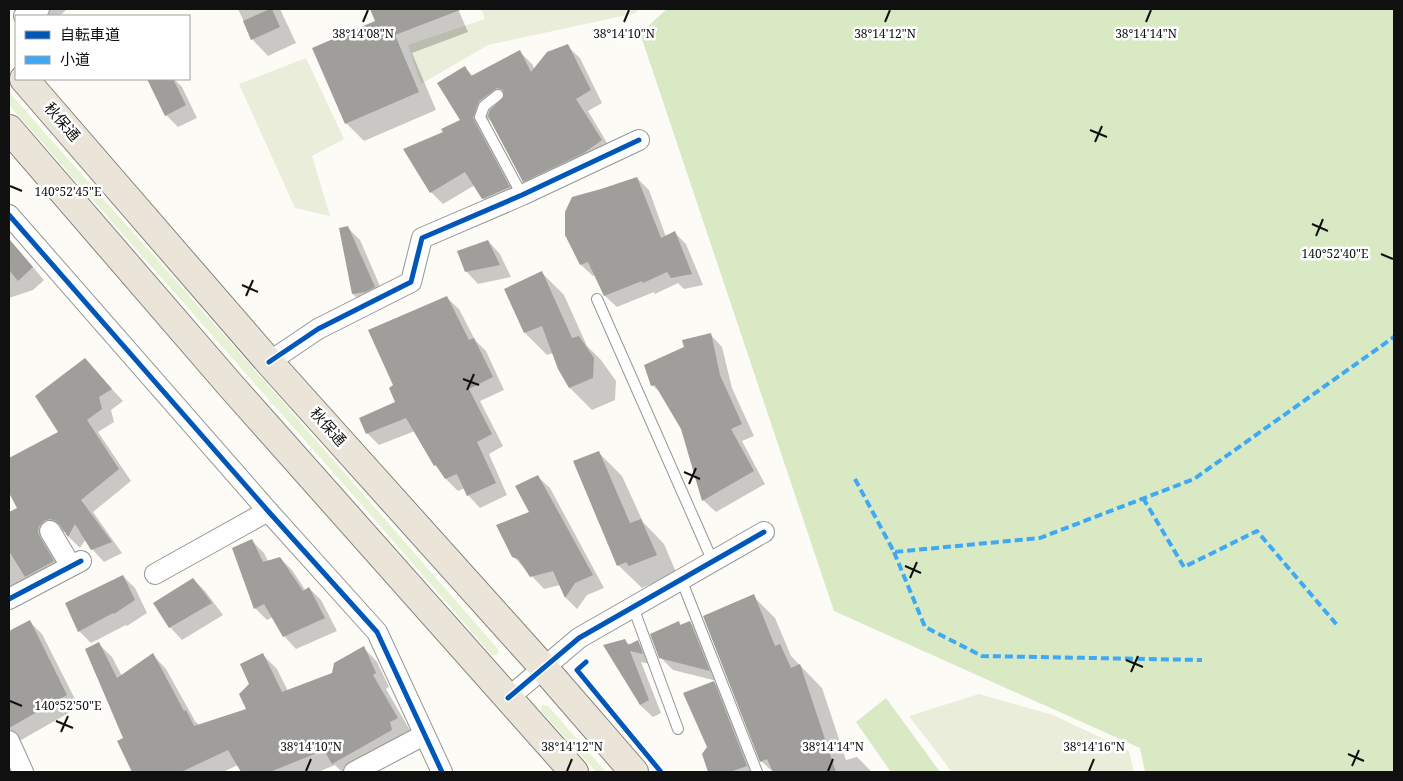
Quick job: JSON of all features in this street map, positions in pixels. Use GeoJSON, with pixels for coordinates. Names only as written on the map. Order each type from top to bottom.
{"type":"FeatureCollection","features":[{"type":"Feature","properties":{"kind":"highway","name":"秋保通"},"geometry":{"type":"LineString","coordinates":[[25,80],[269,362],[543,667],[634,772]]}},
{"type":"Feature","properties":{"kind":"highway"},"geometry":{"type":"LineString","coordinates":[[9,129],[231,386],[574,772]]}},
{"type":"Feature","properties":{"kind":"street"},"geometry":{"type":"LineString","coordinates":[[26,15],[40,9]]}},
{"type":"Feature","properties":{"kind":"street"},"geometry":{"type":"LineString","coordinates":[[269,362],[318,329],[411,282],[422,238],[522,195],[640,140]]}},
{"type":"Feature","properties":{"kind":"street"},"geometry":{"type":"LineString","coordinates":[[9,215],[268,511],[377,632],[442,772]]}},
{"type":"Feature","properties":{"kind":"street"},"geometry":{"type":"LineString","coordinates":[[156,574],[268,511]]}},
{"type":"Feature","properties":{"kind":"street"},"geometry":{"type":"LineString","coordinates":[[9,599],[76,564],[50,531]]}},
{"type":"Feature","properties":{"kind":"street"},"geometry":{"type":"LineString","coordinates":[[508,698],[579,638],[764,532]]}},
{"type":"Feature","properties":{"kind":"street"},"geometry":{"type":"LineString","coordinates":[[354,772],[424,735]]}},
{"type":"Feature","properties":{"kind":"street"},"geometry":{"type":"LineString","coordinates":[[9,741],[23,772]]}},
{"type":"Feature","properties":{"kind":"lane"},"geometry":{"type":"LineString","coordinates":[[498,95],[484,106],[480,117],[522,195]]}},
{"type":"Feature","properties":{"kind":"lane"},"geometry":{"type":"LineString","coordinates":[[597,298],[713,562]]}},
{"type":"Feature","properties":{"kind":"lane"},"geometry":{"type":"LineString","coordinates":[[681,579],[757,772]]}},
{"type":"Feature","properties":{"kind":"lane"},"geometry":{"type":"LineString","coordinates":[[633,607],[678,729]]}},
{"type":"Feature","properties":{"kind":"green space"},"geometry":{"type":"Polygon","coordinates":[[[481,9],[638,9],[636,13],[488,45],[421,84],[408,45],[485,19],[481,9]]]}},
{"type":"Feature","properties":{"kind":"green space"},"geometry":{"type":"Polygon","coordinates":[[[667,9],[1394,9],[1394,772],[1145,772],[1140,748],[834,611],[640,33],[667,9]]]}},
{"type":"Feature","properties":{"kind":"green space"},"geometry":{"type":"Polygon","coordinates":[[[306,58],[344,139],[312,156],[330,216],[295,208],[239,84],[306,58]]]}},
{"type":"Feature","properties":{"kind":"green space"},"geometry":{"type":"Polygon","coordinates":[[[9,92],[498,649],[499,653],[497,655],[492,655],[9,105],[9,92]]]}},
{"type":"Feature","properties":{"kind":"green space"},"geometry":{"type":"Polygon","coordinates":[[[979,694],[1053,715],[1129,751],[1134,772],[952,772],[909,716],[979,694]]]}},
{"type":"Feature","properties":{"kind":"green space"},"geometry":{"type":"Polygon","coordinates":[[[886,698],[940,772],[891,772],[856,722],[886,698]]]}},
{"type":"Feature","properties":{"kind":"green space"},"geometry":{"type":"Polygon","coordinates":[[[543,705],[548,706],[606,772],[596,772],[541,711],[543,705]]]}},
{"type":"Feature","properties":{"kind":"building"},"geometry":{"type":"Polygon","coordinates":[[[272,9],[280,27],[251,40],[243,21],[272,9]]]}},
{"type":"Feature","properties":{"kind":"building"},"geometry":{"type":"Polygon","coordinates":[[[370,9],[460,10],[395,35],[419,92],[345,124],[312,48],[375,21],[370,9]]]}},
{"type":"Feature","properties":{"kind":"building"},"geometry":{"type":"Polygon","coordinates":[[[568,44],[591,90],[576,99],[602,140],[584,153],[523,182],[488,116],[490,110],[504,97],[503,90],[497,88],[479,101],[473,118],[510,187],[482,199],[465,172],[430,193],[403,149],[443,132],[441,129],[460,120],[437,83],[465,66],[471,76],[520,50],[531,72],[547,52],[568,44]]]}},
{"type":"Feature","properties":{"kind":"building"},"geometry":{"type":"Polygon","coordinates":[[[147,80],[174,80],[186,105],[165,116],[147,80]]]}},
{"type":"Feature","properties":{"kind":"building"},"geometry":{"type":"Polygon","coordinates":[[[637,177],[661,238],[675,231],[692,274],[671,278],[667,272],[643,283],[642,281],[604,296],[588,262],[580,265],[565,235],[565,212],[572,197],[637,177]]]}},
{"type":"Feature","properties":{"kind":"building"},"geometry":{"type":"Polygon","coordinates":[[[348,226],[375,287],[366,292],[352,294],[339,228],[348,226]]]}},
{"type":"Feature","properties":{"kind":"building"},"geometry":{"type":"Polygon","coordinates":[[[9,239],[33,267],[18,281],[9,270],[9,239]]]}},
{"type":"Feature","properties":{"kind":"building"},"geometry":{"type":"Polygon","coordinates":[[[488,240],[500,265],[465,272],[457,251],[488,240]]]}},
{"type":"Feature","properties":{"kind":"building"},"geometry":{"type":"Polygon","coordinates":[[[542,271],[572,338],[579,336],[594,358],[593,378],[569,388],[558,369],[542,326],[524,333],[504,289],[542,271]]]}},
{"type":"Feature","properties":{"kind":"building"},"geometry":{"type":"Polygon","coordinates":[[[447,296],[469,340],[474,338],[493,377],[469,389],[492,434],[477,442],[496,483],[467,496],[457,474],[445,479],[436,465],[434,466],[406,418],[366,434],[359,418],[395,402],[389,388],[393,385],[368,330],[447,296]]]}},
{"type":"Feature","properties":{"kind":"building"},"geometry":{"type":"Polygon","coordinates":[[[711,333],[720,375],[742,424],[731,429],[754,471],[702,501],[681,429],[655,385],[651,386],[644,365],[684,347],[682,340],[711,333]]]}},
{"type":"Feature","properties":{"kind":"building"},"geometry":{"type":"Polygon","coordinates":[[[85,358],[112,389],[99,397],[102,409],[87,420],[119,469],[81,500],[112,542],[91,550],[75,524],[68,537],[56,521],[50,519],[44,521],[39,526],[38,532],[54,561],[25,577],[9,551],[9,512],[17,508],[9,493],[9,458],[58,432],[35,396],[85,358]]]}},
{"type":"Feature","properties":{"kind":"building"},"geometry":{"type":"Polygon","coordinates":[[[599,451],[630,523],[641,519],[657,555],[629,566],[626,562],[617,566],[573,461],[599,451]]]}},
{"type":"Feature","properties":{"kind":"building"},"geometry":{"type":"Polygon","coordinates":[[[538,475],[593,575],[575,583],[565,598],[553,571],[530,577],[518,559],[512,557],[496,525],[529,512],[515,486],[538,475]]]}},
{"type":"Feature","properties":{"kind":"building"},"geometry":{"type":"Polygon","coordinates":[[[252,539],[263,562],[280,557],[303,591],[309,587],[325,618],[283,637],[264,604],[254,609],[232,548],[252,539]]]}},
{"type":"Feature","properties":{"kind":"building"},"geometry":{"type":"Polygon","coordinates":[[[123,575],[135,600],[114,614],[78,632],[65,603],[123,575]]]}},
{"type":"Feature","properties":{"kind":"building"},"geometry":{"type":"Polygon","coordinates":[[[193,578],[212,603],[169,628],[153,603],[193,578]]]}},
{"type":"Feature","properties":{"kind":"building"},"geometry":{"type":"Polygon","coordinates":[[[754,594],[775,646],[780,644],[791,668],[800,664],[836,772],[773,772],[767,759],[760,762],[703,616],[754,594]]]}},
{"type":"Feature","properties":{"kind":"building"},"geometry":{"type":"Polygon","coordinates":[[[30,620],[67,695],[9,728],[9,631],[30,620]]]}},
{"type":"Feature","properties":{"kind":"building"},"geometry":{"type":"Polygon","coordinates":[[[679,621],[680,625],[690,621],[710,671],[659,658],[650,634],[679,621]]]}},
{"type":"Feature","properties":{"kind":"building"},"geometry":{"type":"Polygon","coordinates":[[[625,639],[628,645],[638,640],[643,654],[630,651],[649,700],[640,705],[603,645],[625,639]]]}},
{"type":"Feature","properties":{"kind":"building"},"geometry":{"type":"Polygon","coordinates":[[[99,642],[117,678],[153,653],[194,726],[246,709],[239,694],[249,684],[240,664],[263,653],[282,692],[332,673],[334,663],[364,646],[376,673],[373,675],[398,718],[390,722],[392,730],[332,764],[324,750],[270,772],[241,772],[228,750],[181,772],[132,772],[117,741],[123,738],[85,649],[99,642]]]}},
{"type":"Feature","properties":{"kind":"building"},"geometry":{"type":"Polygon","coordinates":[[[714,681],[747,766],[730,772],[708,772],[702,754],[707,747],[683,693],[714,681]]]}},
{"type":"Feature","properties":{"kind":"marked path"},"geometry":{"type":"LineString","coordinates":[[855,479],[894,552],[1040,538],[1194,479],[1394,337]]}},
{"type":"Feature","properties":{"kind":"marked path"},"geometry":{"type":"LineString","coordinates":[[1143,498],[1184,567],[1257,531],[1337,625]]}},
{"type":"Feature","properties":{"kind":"marked path"},"geometry":{"type":"LineString","coordinates":[[894,552],[925,627],[982,656],[1202,660]]}},
{"type":"Feature","properties":{"kind":"cycle path"},"geometry":{"type":"LineString","coordinates":[[269,362],[318,329],[411,282],[422,238],[522,195],[639,140]]}},
{"type":"Feature","properties":{"kind":"cycle path"},"geometry":{"type":"LineString","coordinates":[[9,215],[268,511],[377,632],[442,772]]}},
{"type":"Feature","properties":{"kind":"cycle path"},"geometry":{"type":"LineString","coordinates":[[508,698],[579,638],[764,532]]}},
{"type":"Feature","properties":{"kind":"cycle path"},"geometry":{"type":"LineString","coordinates":[[9,599],[81,561]]}},
{"type":"Feature","properties":{"kind":"cycle path"},"geometry":{"type":"LineString","coordinates":[[586,662],[577,670],[661,772]]}}]}
